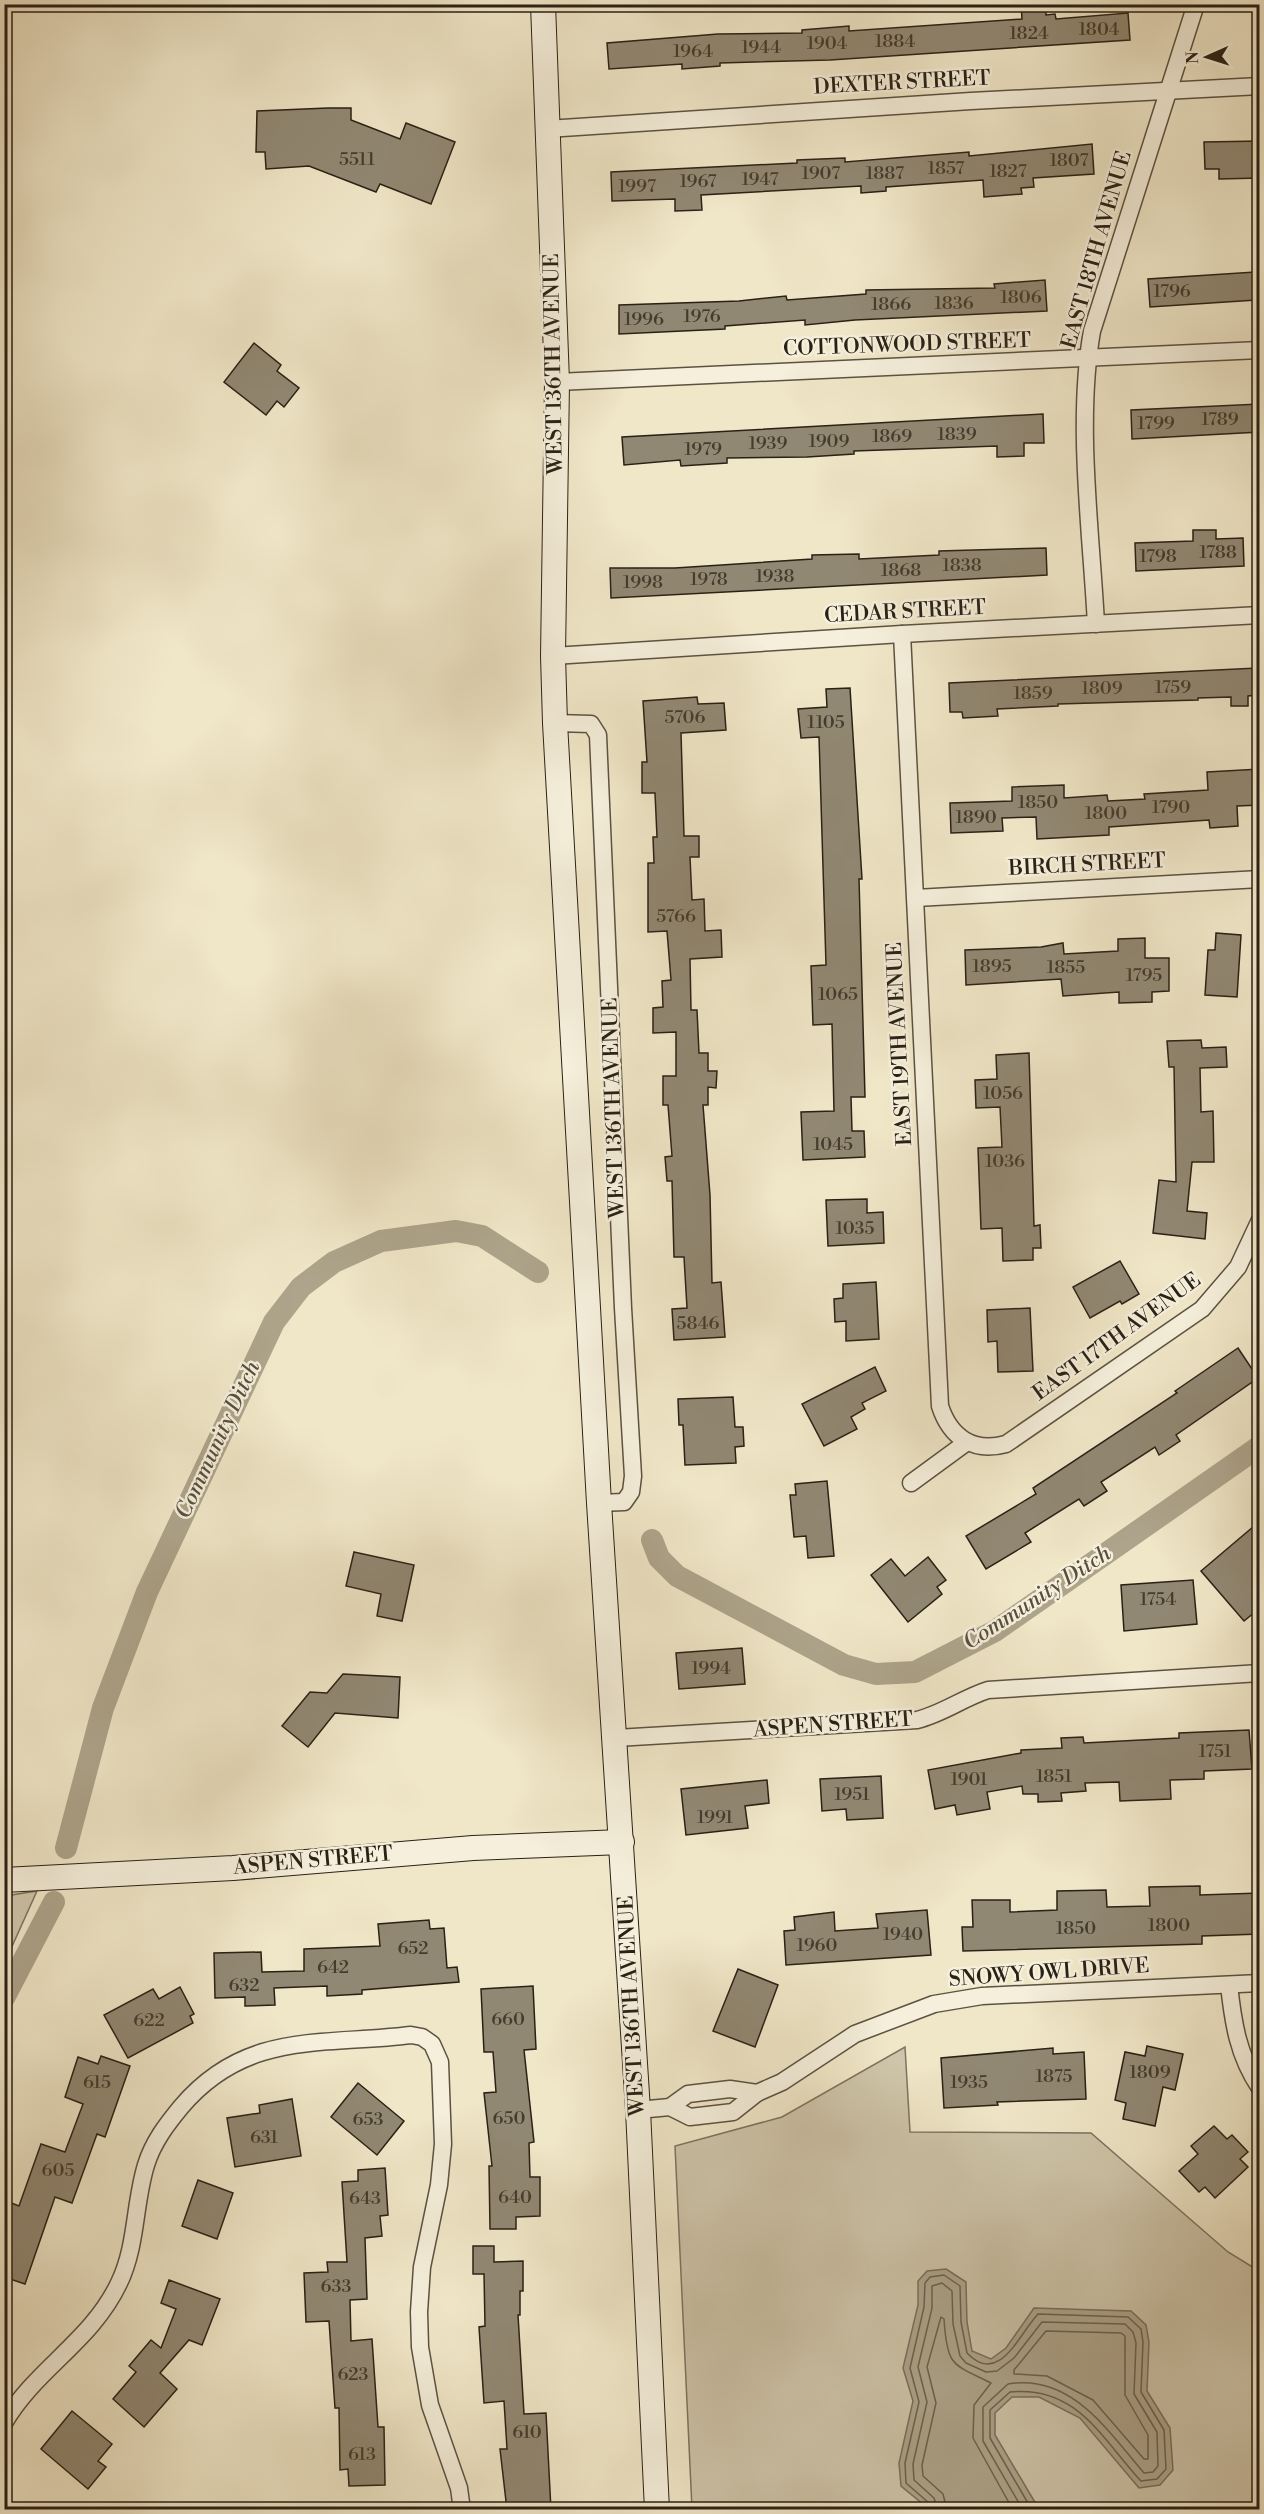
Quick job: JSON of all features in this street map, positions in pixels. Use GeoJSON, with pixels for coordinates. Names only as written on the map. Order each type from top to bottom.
{"type":"FeatureCollection","features":[{"type":"Feature","properties":{"kind":"main road","name":"WEST 136TH AVENUE"},"geometry":{"type":"LineString","coordinates":[[543,4],[557,382],[553,656],[555,723],[599,1503],[616,1738],[638,2110],[657,2510]]}},
{"type":"Feature","properties":{"kind":"main road","name":"ASPEN STREET"},"geometry":{"type":"LineString","coordinates":[[4,1880],[233,1869],[473,1848],[622,1842]]}},
{"type":"Feature","properties":{"kind":"street","name":"EAST 18TH AVENUE"},"geometry":{"type":"LineString","coordinates":[[1096,624],[1084,399],[1087,360],[1092,331],[1196,4]]}},
{"type":"Feature","properties":{"kind":"street","name":"DEXTER STREET"},"geometry":{"type":"LineString","coordinates":[[547,129],[1260,86]]}},
{"type":"Feature","properties":{"kind":"street","name":"COTTONWOOD STREET"},"geometry":{"type":"LineString","coordinates":[[557,382],[1087,360],[1260,350]]}},
{"type":"Feature","properties":{"kind":"street","name":"CEDAR STREET"},"geometry":{"type":"LineString","coordinates":[[553,656],[1260,615]]}},
{"type":"Feature","properties":{"kind":"street","name":"EAST 19TH AVENUE"},"geometry":{"type":"LineString","coordinates":[[902,634],[940,1406],[945,1421],[954,1433],[967,1442]]}},
{"type":"Feature","properties":{"kind":"street","name":"WEST 136TH AVENUE"},"geometry":{"type":"LineString","coordinates":[[555,723],[591,724],[598,735],[622,1296],[633,1476],[631,1492],[624,1502],[599,1503]]}},
{"type":"Feature","properties":{"kind":"street","name":"BIRCH STREET"},"geometry":{"type":"LineString","coordinates":[[916,898],[1260,879]]}},
{"type":"Feature","properties":{"kind":"street","name":"EAST 17TH AVENUE"},"geometry":{"type":"LineString","coordinates":[[967,1442],[993,1447],[1006,1444],[1202,1309],[1238,1267],[1260,1220]]}},
{"type":"Feature","properties":{"kind":"street"},"geometry":{"type":"LineString","coordinates":[[911,1483],[967,1442]]}},
{"type":"Feature","properties":{"kind":"street","name":"ASPEN STREET"},"geometry":{"type":"LineString","coordinates":[[616,1738],[917,1720],[930,1717],[970,1696],[988,1690],[1260,1673]]}},
{"type":"Feature","properties":{"kind":"street","name":"SNOWY OWL DRIVE"},"geometry":{"type":"LineString","coordinates":[[670,2107],[690,2117],[733,2112],[757,2093],[782,2082],[853,2027],[933,2004],[982,1996],[1260,1983]]}},
{"type":"Feature","properties":{"kind":"street"},"geometry":{"type":"LineString","coordinates":[[1229,1984],[1233,2024],[1239,2049],[1260,2088]]}},
{"type":"Feature","properties":{"kind":"street"},"geometry":{"type":"LineString","coordinates":[[4,2423],[31,2386],[79,2342],[101,2315],[119,2282],[130,2251],[138,2197],[147,2162],[166,2125],[203,2085],[234,2063],[279,2046],[411,2035],[428,2040],[440,2061],[443,2144],[439,2185],[422,2267],[418,2312],[420,2347],[430,2405],[459,2488],[462,2510]]}},
{"type":"Feature","properties":{"kind":"street","name":"SNOWY OWL DRIVE"},"geometry":{"type":"LineString","coordinates":[[638,2110],[670,2107],[688,2094],[730,2089],[757,2093]]}},
{"type":"Feature","properties":{"kind":"shaded area"},"geometry":{"type":"Polygon","coordinates":[[[37,1891],[5,1962],[5,1896],[37,1891]]]}},
{"type":"Feature","properties":{"kind":"shaded area"},"geometry":{"type":"Polygon","coordinates":[[[905,2047],[910,2132],[1091,2133],[1228,2252],[1259,2271],[1259,2509],[692,2509],[675,2146],[782,2117],[905,2047]]]}},
{"type":"Feature","properties":{"kind":"water"},"geometry":{"type":"Polygon","coordinates":[[[946,2269],[966,2282],[967,2322],[972,2351],[991,2359],[1006,2348],[1034,2308],[1131,2311],[1146,2325],[1149,2342],[1147,2391],[1170,2428],[1173,2470],[1160,2485],[1139,2488],[1080,2418],[1039,2397],[1012,2397],[995,2413],[995,2435],[1039,2509],[929,2509],[901,2486],[899,2463],[913,2401],[903,2368],[918,2305],[918,2281],[927,2271],[946,2269]]]}},
{"type":"Feature","properties":{"kind":"building"},"geometry":{"type":"Polygon","coordinates":[[[1021,4],[1046,4],[1046,15],[1055,14],[1056,19],[1128,13],[1130,40],[830,60],[720,63],[720,66],[682,69],[682,64],[609,69],[607,43],[718,34],[802,33],[802,30],[849,26],[849,31],[1022,19],[1021,4]]]}},
{"type":"Feature","properties":{"kind":"building"},"geometry":{"type":"Polygon","coordinates":[[[351,108],[351,120],[400,139],[406,123],[455,142],[431,204],[380,184],[376,192],[309,166],[266,169],[265,152],[256,152],[257,111],[351,108]]]}},
{"type":"Feature","properties":{"kind":"building"},"geometry":{"type":"Polygon","coordinates":[[[1260,141],[1260,178],[1219,179],[1219,169],[1205,169],[1204,142],[1260,141]]]}},
{"type":"Feature","properties":{"kind":"building"},"geometry":{"type":"Polygon","coordinates":[[[1092,144],[1094,174],[1033,178],[1034,187],[1021,188],[1022,194],[984,197],[983,180],[886,187],[886,191],[861,193],[861,186],[701,195],[702,210],[675,211],[675,199],[612,201],[611,172],[797,163],[797,160],[845,158],[845,162],[969,152],[969,156],[1092,144]]]}},
{"type":"Feature","properties":{"kind":"building"},"geometry":{"type":"Polygon","coordinates":[[[1255,272],[1256,300],[1150,307],[1148,279],[1255,272]]]}},
{"type":"Feature","properties":{"kind":"building"},"geometry":{"type":"Polygon","coordinates":[[[1045,280],[1047,311],[855,320],[805,325],[805,320],[725,326],[725,329],[619,334],[619,305],[739,301],[786,296],[787,300],[866,294],[866,290],[995,288],[994,284],[1045,280]]]}},
{"type":"Feature","properties":{"kind":"building"},"geometry":{"type":"Polygon","coordinates":[[[254,343],[281,365],[277,371],[299,388],[284,407],[277,401],[266,415],[224,382],[254,343]]]}},
{"type":"Feature","properties":{"kind":"building"},"geometry":{"type":"Polygon","coordinates":[[[1260,404],[1260,432],[1132,439],[1131,410],[1260,404]]]}},
{"type":"Feature","properties":{"kind":"building"},"geometry":{"type":"Polygon","coordinates":[[[1043,414],[1044,443],[1024,443],[1024,456],[997,457],[997,446],[854,451],[854,454],[807,457],[727,458],[727,463],[681,466],[680,460],[624,465],[622,437],[1043,414]]]}},
{"type":"Feature","properties":{"kind":"building"},"geometry":{"type":"Polygon","coordinates":[[[1193,530],[1216,530],[1216,539],[1243,538],[1244,566],[1136,571],[1135,543],[1193,541],[1193,530]]]}},
{"type":"Feature","properties":{"kind":"building"},"geometry":{"type":"Polygon","coordinates":[[[1046,548],[1047,575],[611,598],[610,568],[675,568],[812,559],[812,555],[859,554],[859,559],[939,555],[939,551],[1046,548]]]}},
{"type":"Feature","properties":{"kind":"building"},"geometry":{"type":"Polygon","coordinates":[[[1257,668],[1258,695],[1248,696],[1248,706],[1231,706],[1231,697],[1058,704],[1058,706],[997,709],[998,716],[963,718],[962,712],[950,712],[949,683],[1257,668]]]}},
{"type":"Feature","properties":{"kind":"building"},"geometry":{"type":"Polygon","coordinates":[[[850,688],[862,879],[859,879],[865,1097],[851,1097],[852,1131],[864,1131],[865,1157],[803,1160],[801,1112],[834,1111],[832,1024],[813,1025],[811,966],[826,965],[819,737],[801,738],[798,709],[827,707],[826,689],[850,688]]]}},
{"type":"Feature","properties":{"kind":"building"},"geometry":{"type":"Polygon","coordinates":[[[697,697],[698,704],[724,703],[726,730],[681,733],[684,836],[699,836],[699,857],[690,857],[692,900],[704,899],[705,931],[721,930],[722,957],[690,959],[691,1010],[697,1010],[699,1053],[708,1053],[708,1071],[717,1071],[716,1088],[708,1087],[708,1105],[703,1105],[710,1195],[712,1283],[721,1282],[725,1337],[674,1340],[672,1309],[687,1308],[684,1257],[674,1257],[672,1181],[667,1181],[665,1157],[672,1156],[668,1105],[663,1105],[663,1076],[676,1076],[676,1032],[653,1033],[653,1008],[663,1007],[662,981],[671,980],[667,931],[648,932],[648,863],[654,863],[653,837],[657,837],[655,793],[642,793],[642,762],[647,762],[643,701],[697,697]]]}},
{"type":"Feature","properties":{"kind":"building"},"geometry":{"type":"Polygon","coordinates":[[[1260,769],[1260,805],[1237,806],[1238,826],[1210,828],[1209,820],[1109,827],[1109,835],[1037,839],[1036,817],[1002,818],[1003,831],[951,833],[950,803],[1012,801],[1012,787],[1064,785],[1064,798],[1107,795],[1108,801],[1145,799],[1144,794],[1208,790],[1207,772],[1260,769]]]}},
{"type":"Feature","properties":{"kind":"building"},"geometry":{"type":"Polygon","coordinates":[[[1216,933],[1241,935],[1237,997],[1205,995],[1208,950],[1215,950],[1216,933]]]}},
{"type":"Feature","properties":{"kind":"building"},"geometry":{"type":"Polygon","coordinates":[[[1145,938],[1145,958],[1169,958],[1169,991],[1152,992],[1152,1002],[1119,1003],[1119,992],[1063,996],[1061,979],[966,985],[965,950],[1041,947],[1063,943],[1064,954],[1118,951],[1118,939],[1145,938]]]}},
{"type":"Feature","properties":{"kind":"building"},"geometry":{"type":"Polygon","coordinates":[[[1201,1040],[1202,1048],[1226,1047],[1227,1067],[1200,1068],[1201,1112],[1213,1111],[1214,1162],[1192,1162],[1187,1211],[1207,1213],[1205,1239],[1153,1233],[1159,1180],[1176,1182],[1174,1067],[1169,1067],[1167,1041],[1201,1040]]]}},
{"type":"Feature","properties":{"kind":"building"},"geometry":{"type":"Polygon","coordinates":[[[1029,1053],[1034,1226],[1040,1225],[1041,1248],[1033,1248],[1033,1260],[1003,1261],[1002,1228],[981,1229],[978,1148],[1002,1147],[1000,1107],[976,1108],[975,1080],[997,1079],[996,1055],[1029,1053]]]}},
{"type":"Feature","properties":{"kind":"building"},"geometry":{"type":"Polygon","coordinates":[[[867,1199],[867,1213],[883,1212],[884,1243],[828,1246],[826,1200],[867,1199]]]}},
{"type":"Feature","properties":{"kind":"building"},"geometry":{"type":"Polygon","coordinates":[[[1120,1261],[1139,1294],[1122,1304],[1120,1301],[1090,1318],[1073,1287],[1120,1261]]]}},
{"type":"Feature","properties":{"kind":"building"},"geometry":{"type":"Polygon","coordinates":[[[876,1282],[879,1339],[846,1341],[846,1321],[835,1322],[834,1299],[843,1298],[843,1284],[876,1282]]]}},
{"type":"Feature","properties":{"kind":"building"},"geometry":{"type":"Polygon","coordinates":[[[1030,1308],[1033,1371],[998,1372],[997,1341],[988,1342],[987,1310],[1030,1308]]]}},
{"type":"Feature","properties":{"kind":"building"},"geometry":{"type":"Polygon","coordinates":[[[1238,1348],[1258,1378],[1176,1435],[1180,1441],[1159,1455],[1155,1447],[1101,1482],[1107,1491],[1084,1506],[1079,1499],[1025,1533],[1031,1542],[986,1569],[966,1536],[1036,1494],[1033,1488],[1177,1393],[1175,1391],[1238,1348]]]}},
{"type":"Feature","properties":{"kind":"building"},"geometry":{"type":"Polygon","coordinates":[[[875,1367],[886,1391],[862,1403],[865,1409],[851,1417],[857,1429],[824,1446],[802,1404],[875,1367]]]}},
{"type":"Feature","properties":{"kind":"building"},"geometry":{"type":"Polygon","coordinates":[[[733,1397],[735,1427],[743,1427],[744,1446],[735,1447],[736,1463],[685,1465],[683,1425],[679,1425],[678,1399],[733,1397]]]}},
{"type":"Feature","properties":{"kind":"building"},"geometry":{"type":"Polygon","coordinates":[[[827,1481],[834,1556],[808,1558],[806,1536],[794,1537],[790,1495],[796,1495],[795,1484],[827,1481]]]}},
{"type":"Feature","properties":{"kind":"building"},"geometry":{"type":"Polygon","coordinates":[[[1260,1521],[1260,1608],[1244,1621],[1201,1571],[1260,1521]]]}},
{"type":"Feature","properties":{"kind":"building"},"geometry":{"type":"Polygon","coordinates":[[[354,1552],[414,1565],[402,1621],[377,1616],[381,1594],[346,1586],[354,1552]]]}},
{"type":"Feature","properties":{"kind":"building"},"geometry":{"type":"Polygon","coordinates":[[[928,1557],[946,1580],[937,1587],[942,1594],[908,1622],[871,1575],[891,1559],[905,1576],[928,1557]]]}},
{"type":"Feature","properties":{"kind":"building"},"geometry":{"type":"Polygon","coordinates":[[[1193,1580],[1197,1624],[1124,1631],[1121,1585],[1193,1580]]]}},
{"type":"Feature","properties":{"kind":"building"},"geometry":{"type":"Polygon","coordinates":[[[742,1648],[745,1684],[679,1689],[676,1653],[742,1648]]]}},
{"type":"Feature","properties":{"kind":"building"},"geometry":{"type":"Polygon","coordinates":[[[343,1674],[400,1677],[398,1718],[335,1713],[308,1747],[282,1726],[310,1692],[327,1693],[343,1674]]]}},
{"type":"Feature","properties":{"kind":"building"},"geometry":{"type":"Polygon","coordinates":[[[1249,1730],[1252,1769],[1204,1771],[1204,1779],[1170,1780],[1171,1799],[1120,1801],[1119,1782],[1085,1783],[1086,1791],[1061,1793],[1062,1801],[1038,1802],[1038,1794],[1023,1794],[1022,1786],[987,1792],[990,1809],[957,1815],[955,1805],[935,1809],[928,1770],[1021,1753],[1021,1750],[1062,1748],[1061,1738],[1083,1737],[1084,1743],[1179,1738],[1179,1733],[1249,1730]]]}},
{"type":"Feature","properties":{"kind":"building"},"geometry":{"type":"Polygon","coordinates":[[[881,1776],[883,1818],[847,1820],[846,1809],[822,1811],[820,1779],[881,1776]]]}},
{"type":"Feature","properties":{"kind":"building"},"geometry":{"type":"Polygon","coordinates":[[[767,1780],[769,1803],[745,1806],[748,1828],[686,1835],[681,1789],[767,1780]]]}},
{"type":"Feature","properties":{"kind":"building"},"geometry":{"type":"Polygon","coordinates":[[[1200,1886],[1200,1895],[1260,1893],[1260,1934],[1202,1936],[1202,1944],[963,1951],[962,1927],[973,1927],[972,1900],[1010,1900],[1010,1912],[1057,1910],[1057,1891],[1106,1890],[1107,1907],[1150,1906],[1149,1887],[1200,1886]]]}},
{"type":"Feature","properties":{"kind":"building"},"geometry":{"type":"Polygon","coordinates":[[[927,1910],[931,1955],[786,1965],[784,1931],[795,1930],[794,1917],[834,1912],[835,1931],[878,1928],[876,1914],[927,1910]]]}},
{"type":"Feature","properties":{"kind":"building"},"geometry":{"type":"Polygon","coordinates":[[[429,1920],[430,1929],[444,1928],[447,1968],[457,1967],[459,1982],[362,1990],[362,1994],[327,1996],[327,1986],[274,1988],[275,2005],[245,2006],[245,1997],[215,1998],[214,1953],[261,1952],[262,1972],[304,1971],[304,1949],[380,1946],[378,1924],[429,1920]]]}},
{"type":"Feature","properties":{"kind":"building"},"geometry":{"type":"Polygon","coordinates":[[[738,1969],[778,1985],[755,2047],[713,2031],[738,1969]]]}},
{"type":"Feature","properties":{"kind":"building"},"geometry":{"type":"Polygon","coordinates":[[[533,1986],[536,2049],[524,2050],[534,2142],[529,2143],[530,2177],[540,2177],[540,2216],[516,2217],[516,2229],[490,2229],[489,2166],[492,2166],[484,2093],[496,2092],[493,2052],[484,2052],[481,1989],[533,1986]]]}},
{"type":"Feature","properties":{"kind":"building"},"geometry":{"type":"Polygon","coordinates":[[[180,1987],[194,2014],[190,2016],[193,2023],[128,2058],[104,2015],[153,1989],[159,1999],[180,1987]]]}},
{"type":"Feature","properties":{"kind":"building"},"geometry":{"type":"Polygon","coordinates":[[[1147,2046],[1183,2054],[1175,2090],[1163,2087],[1155,2126],[1123,2119],[1126,2103],[1115,2100],[1125,2052],[1145,2056],[1147,2046]]]}},
{"type":"Feature","properties":{"kind":"building"},"geometry":{"type":"Polygon","coordinates":[[[1053,2048],[1053,2054],[1084,2052],[1086,2099],[997,2102],[998,2105],[944,2108],[941,2058],[1053,2048]]]}},
{"type":"Feature","properties":{"kind":"building"},"geometry":{"type":"Polygon","coordinates":[[[101,2056],[130,2066],[105,2137],[97,2134],[72,2203],[55,2197],[25,2284],[4,2277],[4,2200],[19,2206],[41,2144],[65,2152],[83,2104],[65,2097],[78,2057],[98,2064],[101,2056]]]}},
{"type":"Feature","properties":{"kind":"building"},"geometry":{"type":"Polygon","coordinates":[[[358,2083],[404,2121],[377,2155],[331,2117],[358,2083]]]}},
{"type":"Feature","properties":{"kind":"building"},"geometry":{"type":"Polygon","coordinates":[[[292,2099],[301,2156],[235,2167],[227,2118],[260,2113],[259,2105],[292,2099]]]}},
{"type":"Feature","properties":{"kind":"building"},"geometry":{"type":"Polygon","coordinates":[[[1214,2126],[1227,2139],[1232,2135],[1248,2152],[1240,2159],[1248,2167],[1215,2198],[1205,2187],[1199,2192],[1179,2171],[1198,2154],[1191,2146],[1214,2126]]]}},
{"type":"Feature","properties":{"kind":"building"},"geometry":{"type":"Polygon","coordinates":[[[385,2168],[388,2215],[380,2216],[382,2236],[365,2238],[367,2299],[350,2300],[351,2341],[372,2339],[378,2427],[384,2427],[385,2485],[349,2486],[348,2469],[340,2470],[339,2408],[335,2408],[329,2321],[306,2322],[304,2273],[328,2272],[327,2262],[347,2262],[342,2182],[358,2181],[358,2170],[385,2168]]]}},
{"type":"Feature","properties":{"kind":"building"},"geometry":{"type":"Polygon","coordinates":[[[198,2180],[233,2193],[217,2239],[182,2226],[198,2180]]]}},
{"type":"Feature","properties":{"kind":"building"},"geometry":{"type":"Polygon","coordinates":[[[473,2246],[494,2246],[494,2262],[523,2261],[523,2291],[520,2291],[520,2315],[518,2315],[524,2414],[546,2413],[551,2510],[507,2510],[500,2449],[507,2449],[504,2401],[484,2403],[479,2327],[485,2326],[484,2274],[473,2274],[473,2246]]]}},
{"type":"Feature","properties":{"kind":"building"},"geometry":{"type":"Polygon","coordinates":[[[169,2280],[220,2299],[202,2345],[189,2340],[160,2373],[177,2389],[144,2427],[113,2399],[136,2372],[129,2366],[151,2340],[161,2348],[176,2309],[161,2303],[169,2280]]]}},
{"type":"Feature","properties":{"kind":"building"},"geometry":{"type":"Polygon","coordinates":[[[72,2411],[112,2444],[98,2461],[106,2467],[88,2489],[41,2449],[72,2411]]]}},
{"type":"Feature","properties":{"kind":"waterway","name":"Community Ditch"},"geometry":{"type":"LineString","coordinates":[[66,1848],[103,1708],[147,1592],[274,1322],[301,1287],[334,1262],[381,1241],[456,1231],[482,1236],[538,1272]]}},
{"type":"Feature","properties":{"kind":"waterway","name":"Community Ditch"},"geometry":{"type":"LineString","coordinates":[[652,1540],[659,1558],[677,1576],[844,1665],[876,1674],[915,1672],[995,1631],[1260,1446]]}},
{"type":"Feature","properties":{"kind":"waterway","name":"Community Ditch"},"geometry":{"type":"LineString","coordinates":[[4,1998],[54,1902]]}}]}
